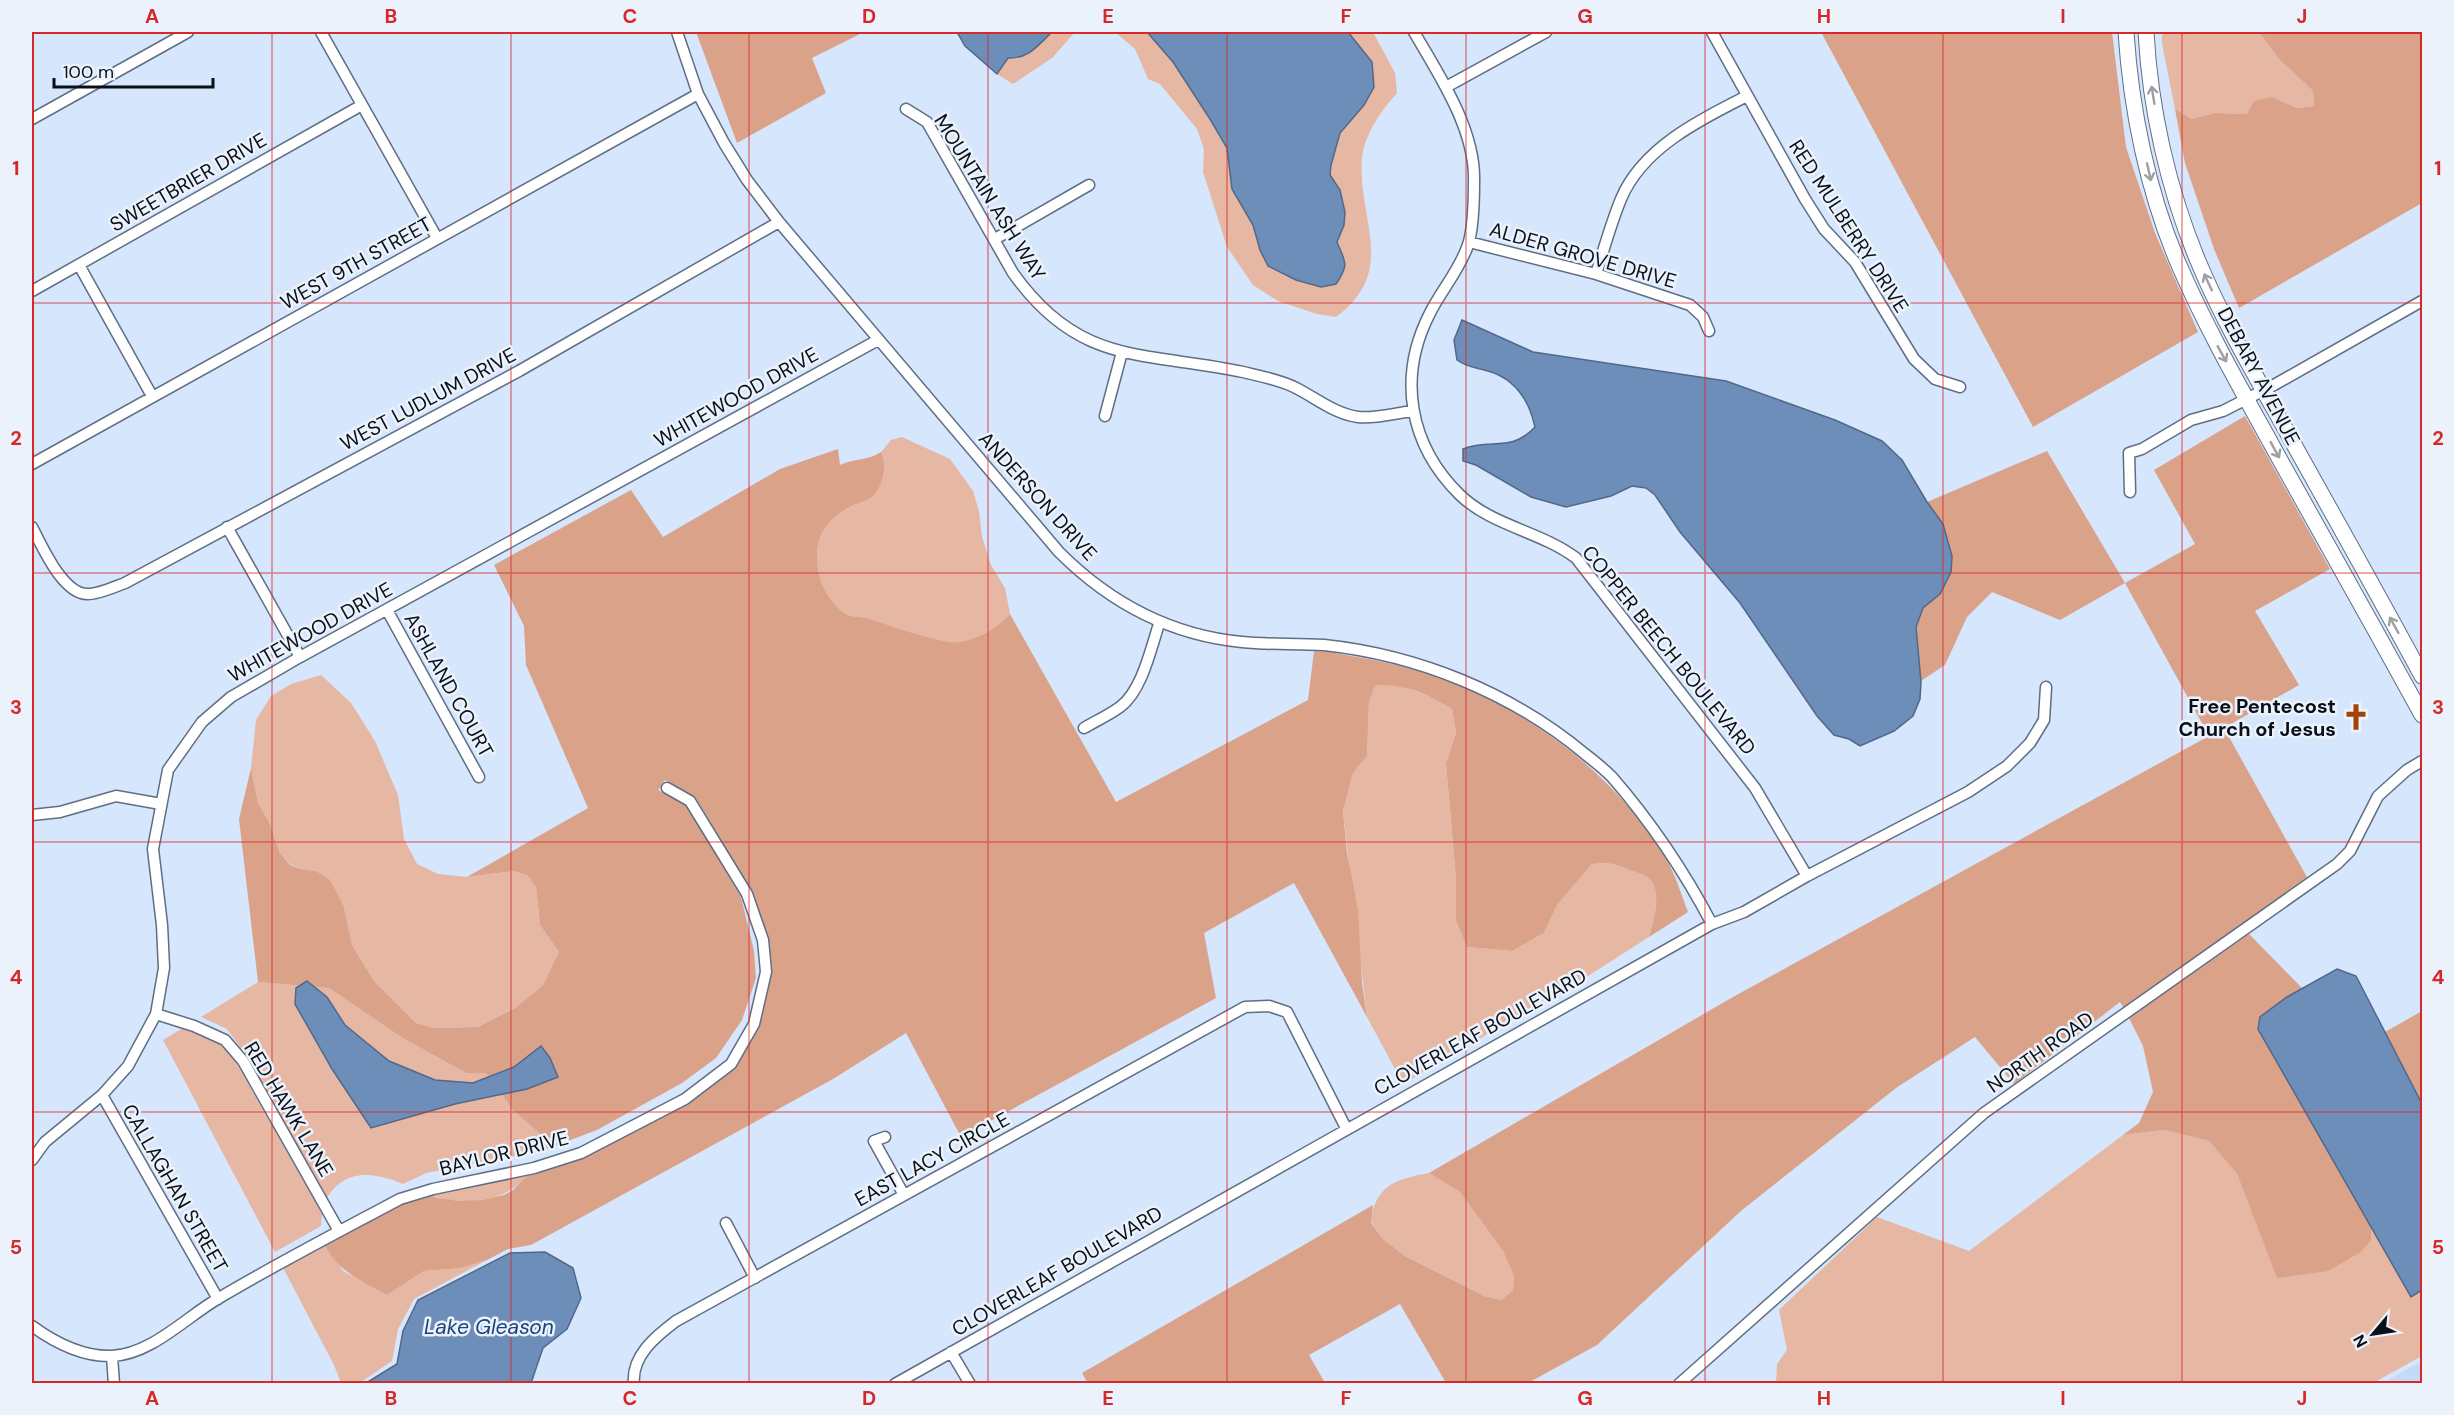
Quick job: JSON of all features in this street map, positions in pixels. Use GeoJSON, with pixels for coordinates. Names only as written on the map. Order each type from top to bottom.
{"type":"FeatureCollection","features":[{"type":"Feature","properties":{"kind":"main road","name":"DEBARY AVENUE"},"geometry":{"type":"LineString","coordinates":[[2126,32],[2127,60],[2152,188],[2178,263],[2212,334],[2247,399],[2422,716]]}},
{"type":"Feature","properties":{"kind":"main road","name":"DEBARY AVENUE"},"geometry":{"type":"LineString","coordinates":[[2145,32],[2159,129],[2180,207],[2198,260],[2228,325],[2422,676]]}},
{"type":"Feature","properties":{"kind":"street"},"geometry":{"type":"LineString","coordinates":[[32,118],[188,32]]}},
{"type":"Feature","properties":{"kind":"street"},"geometry":{"type":"LineString","coordinates":[[321,32],[437,238]]}},
{"type":"Feature","properties":{"kind":"street","name":"ANDERSON DRIVE"},"geometry":{"type":"LineString","coordinates":[[677,32],[698,94],[729,152],[779,222],[1059,552],[1080,573],[1110,595],[1159,624],[1204,637],[1243,642],[1324,645],[1401,659],[1436,670],[1496,696],[1525,712],[1570,742],[1611,776],[1687,877],[1712,924]]}},
{"type":"Feature","properties":{"kind":"street","name":"COPPER BEECH BOULEVARD"},"geometry":{"type":"LineString","coordinates":[[1414,32],[1446,87],[1471,151],[1475,180],[1469,242],[1458,269],[1430,312],[1416,345],[1411,374],[1413,411],[1425,449],[1440,473],[1462,497],[1488,515],[1563,548],[1593,578],[1755,788],[1807,876]]}},
{"type":"Feature","properties":{"kind":"street"},"geometry":{"type":"LineString","coordinates":[[1446,87],[1546,32]]}},
{"type":"Feature","properties":{"kind":"street","name":"RED MULBERRY DRIVE"},"geometry":{"type":"LineString","coordinates":[[1712,32],[1805,200],[1824,229],[1855,262],[1914,359],[1935,379],[1960,387]]}},
{"type":"Feature","properties":{"kind":"street","name":"WEST 9TH STREET"},"geometry":{"type":"LineString","coordinates":[[32,464],[698,94]]}},
{"type":"Feature","properties":{"kind":"street"},"geometry":{"type":"LineString","coordinates":[[1596,274],[1621,198],[1633,177],[1647,160],[1689,128],[1748,96]]}},
{"type":"Feature","properties":{"kind":"street","name":"SWEETBRIER DRIVE"},"geometry":{"type":"LineString","coordinates":[[32,291],[362,105]]}},
{"type":"Feature","properties":{"kind":"street","name":"MOUNTAIN ASH WAY"},"geometry":{"type":"LineString","coordinates":[[906,109],[927,122],[1013,273],[1041,308],[1084,338],[1122,352],[1244,372],[1293,387],[1331,407],[1358,417],[1413,411]]}},
{"type":"Feature","properties":{"kind":"street"},"geometry":{"type":"LineString","coordinates":[[995,239],[1089,185]]}},
{"type":"Feature","properties":{"kind":"street","name":"WEST LUDLUM DRIVE"},"geometry":{"type":"LineString","coordinates":[[32,527],[59,576],[76,591],[87,594],[125,583],[519,371],[779,222]]}},
{"type":"Feature","properties":{"kind":"street","name":"ALDER GROVE DRIVE"},"geometry":{"type":"LineString","coordinates":[[1469,242],[1596,274],[1690,304],[1703,318],[1709,332]]}},
{"type":"Feature","properties":{"kind":"street"},"geometry":{"type":"LineString","coordinates":[[79,265],[152,396]]}},
{"type":"Feature","properties":{"kind":"street"},"geometry":{"type":"LineString","coordinates":[[2130,492],[2129,453],[2191,420],[2223,411],[2247,399],[2422,301]]}},
{"type":"Feature","properties":{"kind":"street","name":"WHITEWOOD DRIVE"},"geometry":{"type":"LineString","coordinates":[[32,1160],[45,1142],[102,1095],[128,1066],[156,1014],[164,968],[162,925],[153,849],[168,770],[202,722],[231,697],[300,657],[878,340]]}},
{"type":"Feature","properties":{"kind":"street"},"geometry":{"type":"LineString","coordinates":[[1105,416],[1122,352]]}},
{"type":"Feature","properties":{"kind":"street"},"geometry":{"type":"LineString","coordinates":[[227,527],[300,657]]}},
{"type":"Feature","properties":{"kind":"street","name":"ASHLAND COURT"},"geometry":{"type":"LineString","coordinates":[[387,610],[479,777]]}},
{"type":"Feature","properties":{"kind":"street"},"geometry":{"type":"LineString","coordinates":[[1084,728],[1122,706],[1133,691],[1146,665],[1159,624]]}},
{"type":"Feature","properties":{"kind":"street","name":"CLOVERLEAF BOULEVARD"},"geometry":{"type":"LineString","coordinates":[[895,1383],[1712,924],[1744,912],[1807,876],[1968,792],[2007,766],[2030,743],[2044,720],[2046,687]]}},
{"type":"Feature","properties":{"kind":"street","name":"NORTH ROAD"},"geometry":{"type":"LineString","coordinates":[[1679,1383],[1984,1113],[2337,864],[2350,851],[2378,796],[2407,770],[2422,761]]}},
{"type":"Feature","properties":{"kind":"street","name":"BAYLOR DRIVE"},"geometry":{"type":"LineString","coordinates":[[32,1326],[44,1335],[80,1352],[112,1356],[144,1348],[218,1299],[400,1199],[433,1189],[534,1168],[581,1153],[685,1099],[730,1064],[754,1024],[766,972],[763,940],[747,894],[690,801],[667,788]]}},
{"type":"Feature","properties":{"kind":"street"},"geometry":{"type":"LineString","coordinates":[[32,815],[60,812],[116,796],[161,804]]}},
{"type":"Feature","properties":{"kind":"street","name":"EAST LACY CIRCLE"},"geometry":{"type":"LineString","coordinates":[[633,1378],[647,1345],[676,1322],[1245,1007],[1269,1006],[1287,1012],[1346,1128]]}},
{"type":"Feature","properties":{"kind":"street","name":"RED HAWK LANE"},"geometry":{"type":"LineString","coordinates":[[156,1014],[194,1026],[225,1040],[243,1061],[339,1231]]}},
{"type":"Feature","properties":{"kind":"street","name":"CALLAGHAN STREET"},"geometry":{"type":"LineString","coordinates":[[102,1095],[218,1299]]}},
{"type":"Feature","properties":{"kind":"street"},"geometry":{"type":"LineString","coordinates":[[885,1137],[873,1141],[904,1195]]}},
{"type":"Feature","properties":{"kind":"street"},"geometry":{"type":"LineString","coordinates":[[726,1223],[755,1278]]}},
{"type":"Feature","properties":{"kind":"street"},"geometry":{"type":"LineString","coordinates":[[951,1352],[970,1383]]}},
{"type":"Feature","properties":{"kind":"street"},"geometry":{"type":"LineString","coordinates":[[112,1356],[114,1383]]}},
{"type":"Feature","properties":{"kind":"shaded area"},"geometry":{"type":"Polygon","coordinates":[[[696,32],[864,32],[812,58],[826,93],[737,143],[696,32]]]}},
{"type":"Feature","properties":{"kind":"shaded area"},"geometry":{"type":"Polygon","coordinates":[[[1052,32],[1075,32],[1052,58],[1013,84],[997,74],[1008,58],[1017,59],[1052,32]]]}},
{"type":"Feature","properties":{"kind":"shaded area"},"geometry":{"type":"Polygon","coordinates":[[[1115,32],[1147,32],[1173,62],[1227,148],[1232,189],[1253,225],[1260,250],[1268,265],[1296,280],[1308,283],[1337,242],[1344,225],[1340,190],[1330,175],[1331,165],[1340,133],[1364,105],[1359,47],[1348,32],[1373,32],[1395,73],[1397,93],[1375,123],[1366,140],[1362,158],[1362,181],[1371,243],[1371,262],[1366,281],[1355,299],[1336,317],[1317,314],[1278,301],[1253,285],[1227,247],[1203,172],[1204,149],[1197,129],[1160,84],[1148,79],[1135,49],[1115,32]]]}},
{"type":"Feature","properties":{"kind":"shaded area"},"geometry":{"type":"Polygon","coordinates":[[[1821,32],[2112,32],[2126,147],[2155,233],[2198,332],[2033,427],[1821,32]]]}},
{"type":"Feature","properties":{"kind":"shaded area"},"geometry":{"type":"Polygon","coordinates":[[[2162,32],[2259,32],[2279,59],[2313,91],[2314,106],[2297,108],[2272,97],[2247,114],[2214,113],[2192,119],[2175,109],[2162,44],[2162,32]]]}},
{"type":"Feature","properties":{"kind":"shaded area"},"geometry":{"type":"Polygon","coordinates":[[[2259,32],[2422,32],[2422,203],[2239,308],[2214,249],[2185,163],[2175,109],[2192,119],[2214,113],[2247,114],[2254,101],[2272,97],[2297,108],[2314,106],[2313,91],[2279,59],[2259,32]]]}},
{"type":"Feature","properties":{"kind":"shaded area"},"geometry":{"type":"Polygon","coordinates":[[[2245,416],[2330,569],[2255,611],[2299,685],[2224,728],[2308,879],[2124,1008],[2120,1002],[2014,1084],[1975,1037],[1896,1088],[1742,1210],[1597,1345],[1528,1383],[1446,1383],[1400,1304],[1309,1355],[1325,1383],[1088,1384],[1082,1373],[1373,1205],[1371,1223],[1383,1239],[1405,1256],[1484,1296],[1501,1300],[1513,1290],[1514,1276],[1503,1251],[1460,1192],[1429,1173],[1733,997],[2209,736],[2125,583],[2195,544],[2154,470],[2245,416]]]}},
{"type":"Feature","properties":{"kind":"shaded area"},"geometry":{"type":"Polygon","coordinates":[[[902,437],[950,459],[973,491],[979,511],[982,537],[991,565],[1005,588],[1010,614],[994,628],[980,636],[952,642],[915,634],[867,618],[847,615],[832,601],[820,580],[817,553],[821,535],[832,519],[875,494],[879,489],[884,469],[881,452],[891,440],[902,437]]]}},
{"type":"Feature","properties":{"kind":"shaded area"},"geometry":{"type":"Polygon","coordinates":[[[838,449],[840,465],[881,452],[884,469],[879,489],[875,494],[832,519],[821,535],[817,564],[823,585],[832,601],[847,615],[867,618],[952,642],[966,641],[980,636],[1000,624],[1010,614],[1116,802],[1308,700],[1314,651],[1368,659],[1456,684],[1498,704],[1537,727],[1574,754],[1608,785],[1638,819],[1669,863],[1688,912],[1649,937],[1656,907],[1653,884],[1643,875],[1617,865],[1592,864],[1557,905],[1544,933],[1512,951],[1467,947],[1456,921],[1456,879],[1446,764],[1456,733],[1452,709],[1434,698],[1415,691],[1395,686],[1375,685],[1369,702],[1367,756],[1353,773],[1343,811],[1347,852],[1358,910],[1362,983],[1367,1017],[1294,883],[1204,933],[1216,998],[961,1137],[906,1033],[833,1079],[531,1245],[508,1249],[487,1260],[461,1268],[424,1271],[387,1295],[368,1285],[343,1268],[329,1253],[324,1243],[415,1190],[438,1198],[460,1201],[482,1200],[504,1195],[513,1190],[529,1174],[558,1158],[602,1140],[688,1092],[724,1066],[753,1024],[765,947],[752,891],[696,798],[665,780],[658,790],[686,805],[741,897],[754,951],[756,978],[742,1020],[716,1058],[682,1083],[597,1130],[541,1151],[542,1142],[539,1133],[513,1110],[486,1073],[466,1073],[401,1037],[329,988],[258,982],[239,819],[251,768],[258,803],[269,822],[280,853],[290,865],[316,871],[330,880],[344,907],[352,945],[374,981],[416,1023],[434,1028],[478,1027],[515,1008],[543,985],[559,952],[540,925],[536,887],[527,875],[513,871],[467,877],[588,808],[526,665],[524,626],[494,565],[631,490],[663,537],[780,469],[838,449]]]}},
{"type":"Feature","properties":{"kind":"shaded area"},"geometry":{"type":"Polygon","coordinates":[[[2047,451],[2125,583],[2060,620],[1992,592],[1967,617],[1945,665],[1921,681],[1916,627],[1923,608],[1941,594],[1943,524],[1927,502],[2047,451]]]}},
{"type":"Feature","properties":{"kind":"shaded area"},"geometry":{"type":"Polygon","coordinates":[[[321,675],[351,703],[375,741],[398,795],[404,839],[417,864],[438,874],[467,877],[513,871],[527,875],[536,887],[540,925],[559,952],[543,985],[515,1008],[478,1027],[434,1028],[416,1023],[374,981],[352,945],[344,907],[316,871],[300,869],[290,864],[280,853],[269,822],[258,803],[251,768],[256,720],[271,696],[291,684],[321,675]]]}},
{"type":"Feature","properties":{"kind":"shaded area"},"geometry":{"type":"Polygon","coordinates":[[[1395,684],[1435,698],[1452,709],[1456,733],[1446,765],[1456,879],[1456,921],[1467,947],[1512,951],[1544,933],[1557,905],[1592,864],[1612,864],[1645,876],[1653,884],[1656,899],[1649,937],[1552,999],[1550,997],[1403,1084],[1367,1017],[1343,811],[1353,773],[1367,756],[1369,702],[1374,685],[1395,684]]]}},
{"type":"Feature","properties":{"kind":"shaded area"},"geometry":{"type":"Polygon","coordinates":[[[2249,934],[2302,988],[2287,997],[2258,1029],[2371,1226],[2371,1240],[2361,1252],[2328,1271],[2277,1278],[2237,1174],[2209,1141],[2164,1130],[2123,1135],[2139,1123],[2153,1092],[2143,1046],[2129,1018],[2249,934]]]}},
{"type":"Feature","properties":{"kind":"shaded area"},"geometry":{"type":"Polygon","coordinates":[[[258,982],[329,988],[401,1037],[466,1073],[486,1073],[513,1110],[539,1133],[542,1142],[541,1151],[426,1173],[403,1184],[371,1175],[351,1177],[334,1188],[327,1198],[248,1058],[227,1029],[201,1017],[258,982]]]}},
{"type":"Feature","properties":{"kind":"shaded area"},"geometry":{"type":"Polygon","coordinates":[[[2422,1011],[2422,1104],[2385,1032],[2422,1011]]]}},
{"type":"Feature","properties":{"kind":"shaded area"},"geometry":{"type":"Polygon","coordinates":[[[188,1025],[218,1037],[237,1064],[322,1214],[321,1226],[275,1252],[163,1040],[188,1025]]]}},
{"type":"Feature","properties":{"kind":"shaded area"},"geometry":{"type":"Polygon","coordinates":[[[2164,1130],[2209,1141],[2237,1174],[2277,1277],[2371,1240],[2371,1226],[2411,1297],[2422,1290],[2422,1356],[2373,1383],[1776,1384],[1777,1364],[1787,1350],[1779,1310],[1877,1217],[1969,1251],[2123,1135],[2164,1130]]]}},
{"type":"Feature","properties":{"kind":"shaded area"},"geometry":{"type":"Polygon","coordinates":[[[508,1170],[529,1174],[518,1185],[491,1198],[461,1201],[415,1190],[428,1184],[508,1170]]]}},
{"type":"Feature","properties":{"kind":"shaded area"},"geometry":{"type":"Polygon","coordinates":[[[1429,1173],[1460,1192],[1503,1251],[1514,1275],[1513,1290],[1501,1300],[1484,1296],[1405,1256],[1383,1239],[1371,1222],[1377,1200],[1389,1186],[1406,1178],[1429,1173]]]}},
{"type":"Feature","properties":{"kind":"shaded area"},"geometry":{"type":"Polygon","coordinates":[[[323,1238],[343,1271],[387,1295],[424,1271],[461,1268],[487,1260],[414,1299],[398,1329],[392,1361],[358,1384],[341,1383],[334,1365],[280,1262],[323,1238]]]}},
{"type":"Feature","properties":{"kind":"shaded area"},"geometry":{"type":"Polygon","coordinates":[[[2422,1361],[2422,1383],[2383,1383],[2422,1361]]]}},
{"type":"Feature","properties":{"kind":"water"},"geometry":{"type":"Polygon","coordinates":[[[957,32],[1052,32],[1027,54],[1008,58],[997,74],[965,46],[957,32]]]}},
{"type":"Feature","properties":{"kind":"water"},"geometry":{"type":"Polygon","coordinates":[[[1147,32],[1348,32],[1372,62],[1374,87],[1364,105],[1340,133],[1331,165],[1330,175],[1340,190],[1345,212],[1344,225],[1337,242],[1345,267],[1336,284],[1321,287],[1296,280],[1268,266],[1260,250],[1253,225],[1232,189],[1227,148],[1173,62],[1147,32]]]}},
{"type":"Feature","properties":{"kind":"water"},"geometry":{"type":"Polygon","coordinates":[[[1462,320],[1533,352],[1726,381],[1835,420],[1882,441],[1902,460],[1943,524],[1952,556],[1951,572],[1940,594],[1923,608],[1916,627],[1921,682],[1920,699],[1913,716],[1894,731],[1860,746],[1849,739],[1834,735],[1817,716],[1740,603],[1680,532],[1655,495],[1646,488],[1632,486],[1611,496],[1566,507],[1531,497],[1476,465],[1463,461],[1463,449],[1518,440],[1535,427],[1525,400],[1514,385],[1498,375],[1468,366],[1457,360],[1454,340],[1462,320]]]}},
{"type":"Feature","properties":{"kind":"water"},"geometry":{"type":"Polygon","coordinates":[[[2337,969],[2356,976],[2422,1104],[2422,1290],[2411,1297],[2258,1029],[2260,1017],[2287,997],[2337,969]]]}},
{"type":"Feature","properties":{"kind":"water"},"geometry":{"type":"Polygon","coordinates":[[[307,981],[327,997],[345,1025],[389,1061],[435,1080],[473,1083],[514,1067],[541,1046],[550,1058],[558,1077],[527,1089],[455,1104],[371,1128],[332,1069],[295,1004],[296,988],[307,981]]]}},
{"type":"Feature","properties":{"kind":"water","name":"Lake Gleason"},"geometry":{"type":"Polygon","coordinates":[[[545,1252],[573,1268],[581,1298],[567,1329],[543,1348],[531,1383],[366,1383],[397,1364],[403,1331],[418,1300],[510,1253],[545,1252]]]}},
{"type":"Feature","properties":{"kind":"place","name":"Free Pentecost Church of Jesus"},"geometry":{"type":"Point","coordinates":[2356,717]}}]}
